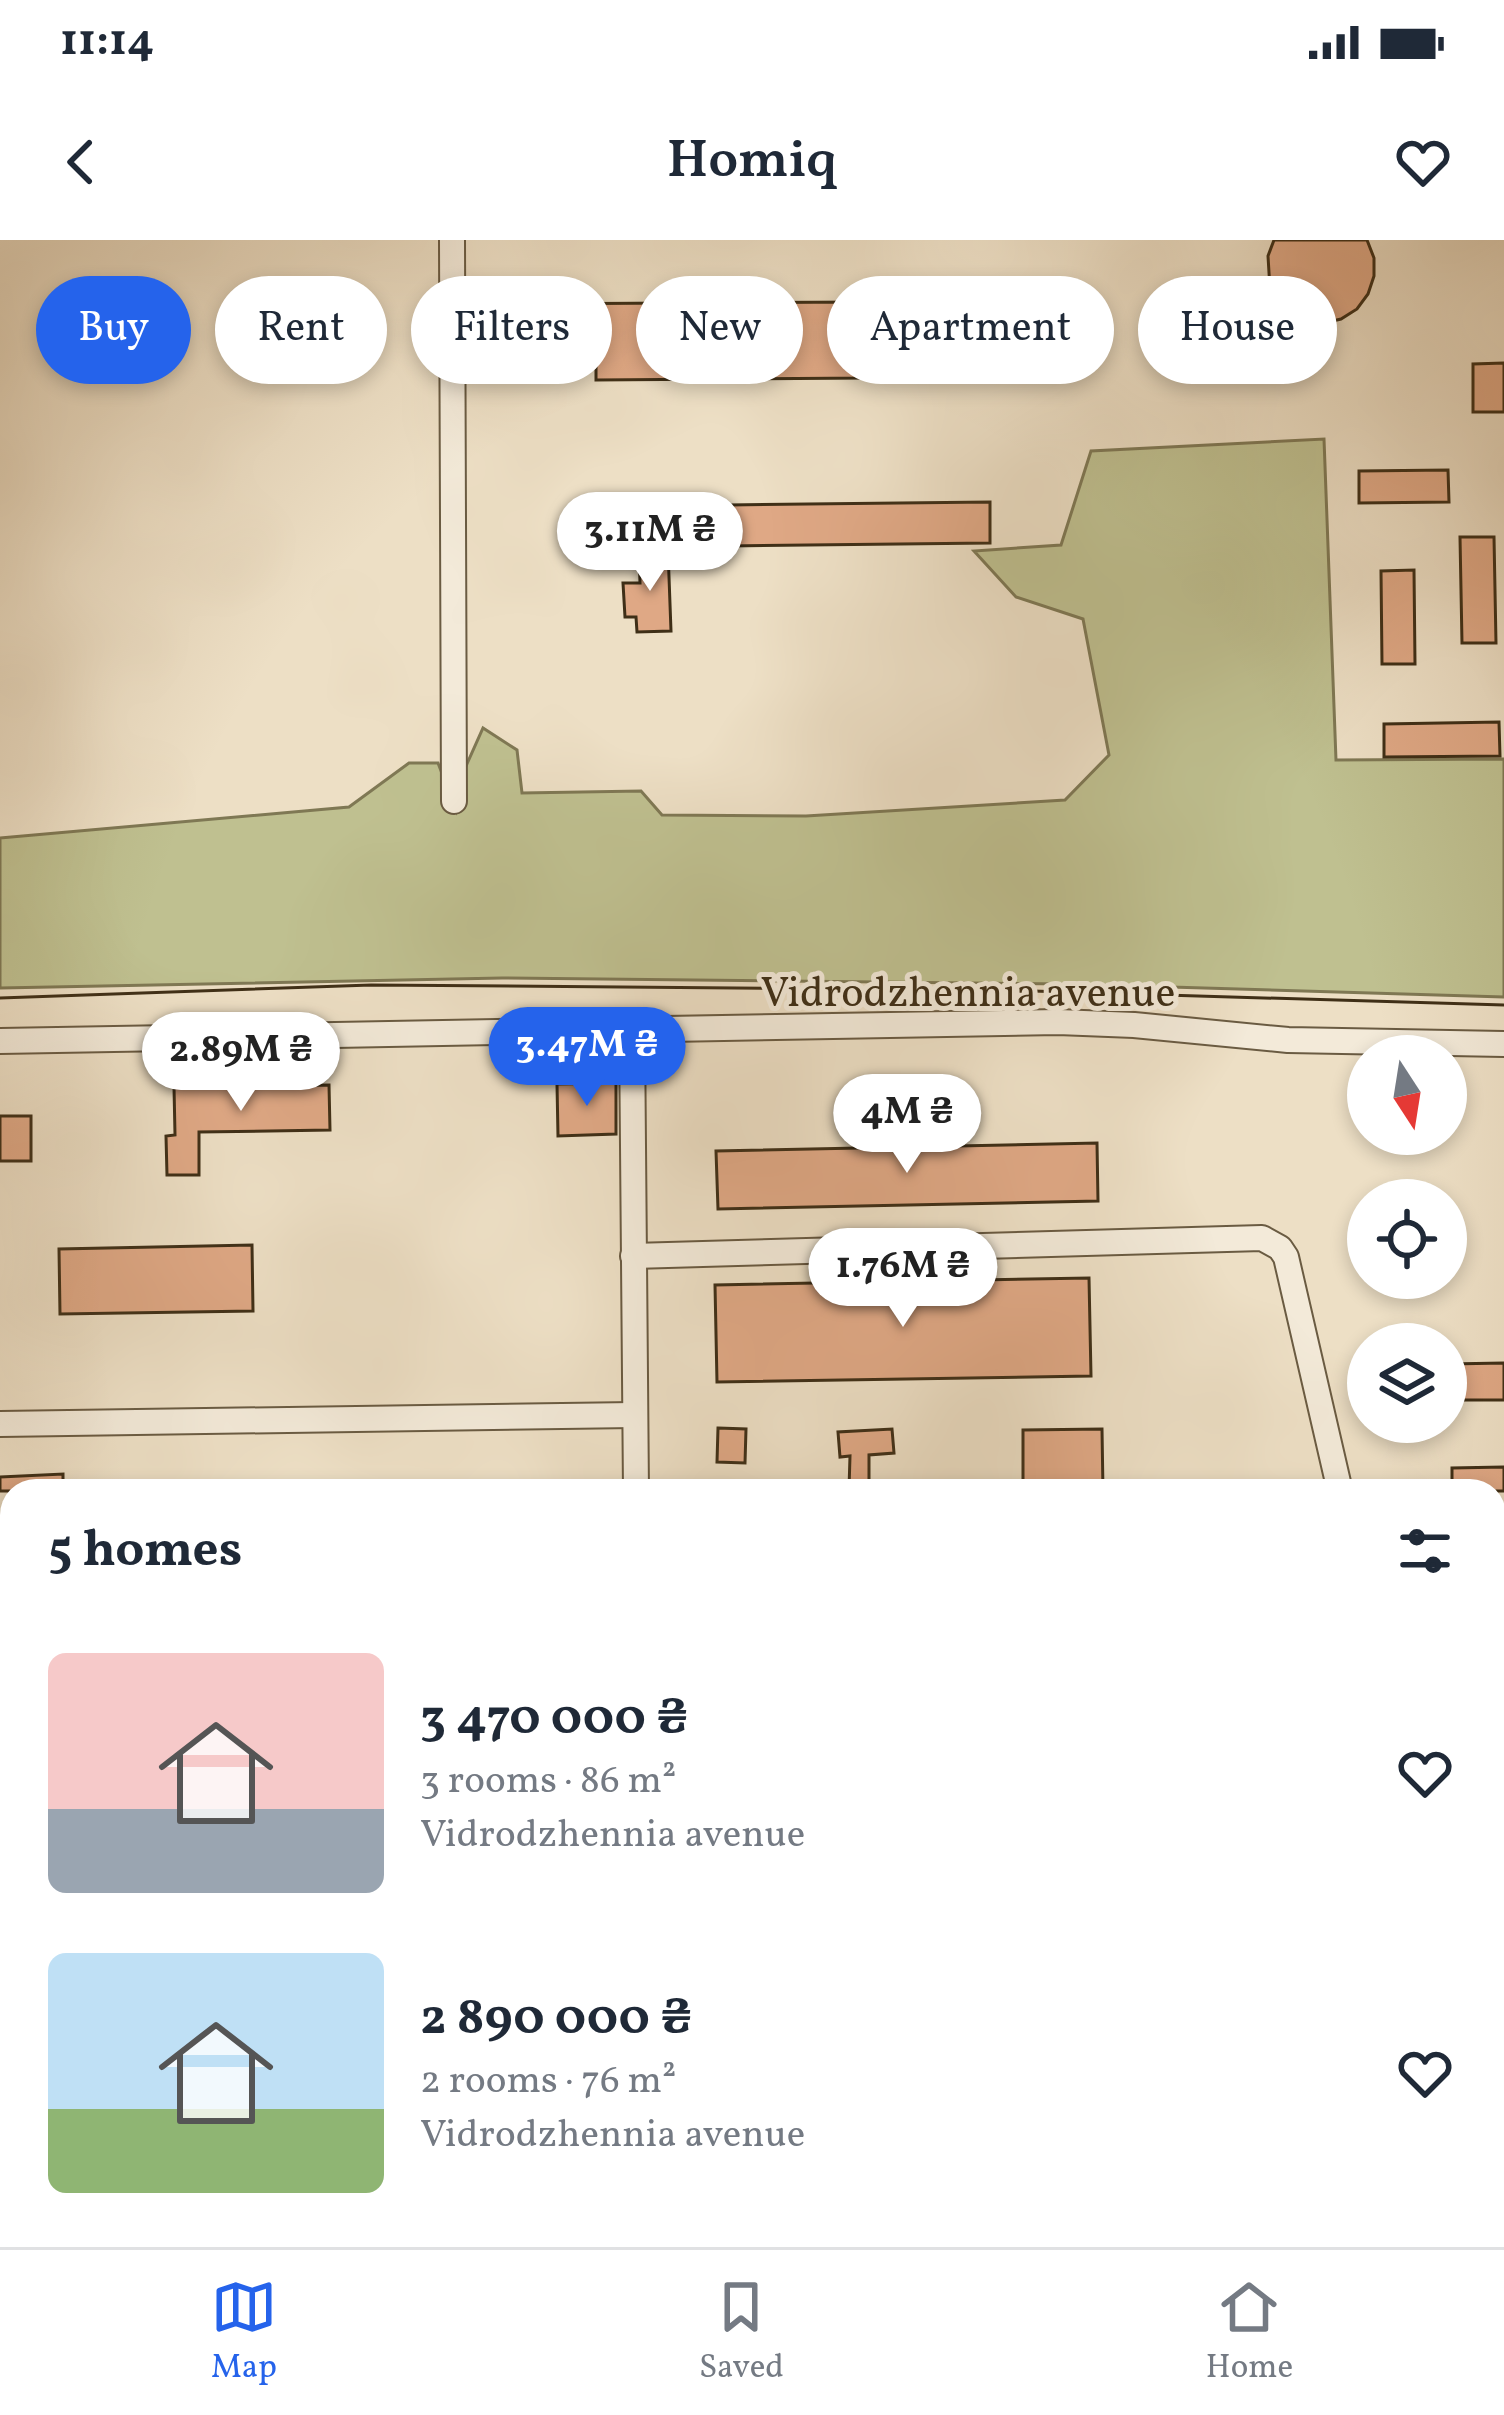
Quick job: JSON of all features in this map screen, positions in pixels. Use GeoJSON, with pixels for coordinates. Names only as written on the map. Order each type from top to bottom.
{"type":"FeatureCollection","features":[{"type":"Feature","properties":{"kind":"street"},"geometry":{"type":"LineString","coordinates":[[452,240],[454,801]]}},
{"type":"Feature","properties":{"kind":"street","name":"Vidrodzhennia avenue"},"geometry":{"type":"LineString","coordinates":[[0,1041],[1058,1022],[1134,1024],[1288,1040],[1504,1044]]}},
{"type":"Feature","properties":{"kind":"street"},"geometry":{"type":"LineString","coordinates":[[632,1030],[636,1479]]}},
{"type":"Feature","properties":{"kind":"street"},"geometry":{"type":"LineString","coordinates":[[633,1256],[1272,1241],[1286,1258],[1337,1479]]}},
{"type":"Feature","properties":{"kind":"street"},"geometry":{"type":"LineString","coordinates":[[0,1424],[634,1415]]}},
{"type":"Feature","properties":{"kind":"green space"},"geometry":{"type":"Polygon","coordinates":[[[1324,439],[1336,760],[1504,759],[1504,997],[1068,984],[502,978],[0,988],[0,838],[349,807],[409,763],[438,763],[456,810],[462,775],[483,728],[517,750],[522,793],[641,791],[662,815],[806,816],[1065,800],[1109,755],[1083,619],[1016,597],[974,551],[1061,545],[1091,451],[1324,439]]]}},
{"type":"Feature","properties":{"kind":"building"},"geometry":{"type":"Polygon","coordinates":[[[1274,240],[1367,240],[1374,276],[1357,309],[1337,320],[1337,276],[1269,276],[1268,256],[1274,240]]]}},
{"type":"Feature","properties":{"kind":"building"},"geometry":{"type":"Polygon","coordinates":[[[803,302],[827,302],[827,378],[803,378],[803,302]]]}},
{"type":"Feature","properties":{"kind":"building"},"geometry":{"type":"Polygon","coordinates":[[[612,303],[636,303],[636,380],[612,380],[612,303]]]}},
{"type":"Feature","properties":{"kind":"building"},"geometry":{"type":"Polygon","coordinates":[[[1504,363],[1504,412],[1473,412],[1473,364],[1504,363]]]}},
{"type":"Feature","properties":{"kind":"building"},"geometry":{"type":"Polygon","coordinates":[[[1448,470],[1449,502],[1359,503],[1359,471],[1448,470]]]}},
{"type":"Feature","properties":{"kind":"building"},"geometry":{"type":"Polygon","coordinates":[[[990,502],[990,543],[729,546],[729,505],[990,502]]]}},
{"type":"Feature","properties":{"kind":"building"},"geometry":{"type":"Polygon","coordinates":[[[1460,537],[1494,537],[1496,643],[1462,643],[1460,537]]]}},
{"type":"Feature","properties":{"kind":"building"},"geometry":{"type":"Polygon","coordinates":[[[668,550],[671,631],[637,632],[636,617],[625,617],[623,583],[640,583],[639,551],[668,550]]]}},
{"type":"Feature","properties":{"kind":"building"},"geometry":{"type":"Polygon","coordinates":[[[1414,570],[1415,664],[1382,664],[1381,571],[1414,570]]]}},
{"type":"Feature","properties":{"kind":"building"},"geometry":{"type":"Polygon","coordinates":[[[1499,722],[1500,756],[1384,757],[1384,724],[1499,722]]]}},
{"type":"Feature","properties":{"kind":"building"},"geometry":{"type":"Polygon","coordinates":[[[269,1075],[269,1086],[329,1085],[330,1130],[199,1132],[199,1175],[167,1175],[166,1136],[175,1135],[174,1087],[232,1086],[231,1076],[269,1075]]]}},
{"type":"Feature","properties":{"kind":"building"},"geometry":{"type":"Polygon","coordinates":[[[616,1083],[616,1134],[558,1136],[557,1084],[616,1083]]]}},
{"type":"Feature","properties":{"kind":"building"},"geometry":{"type":"Polygon","coordinates":[[[0,1116],[31,1116],[31,1161],[0,1161],[0,1116]]]}},
{"type":"Feature","properties":{"kind":"building"},"geometry":{"type":"Polygon","coordinates":[[[1097,1143],[1098,1201],[718,1209],[716,1151],[1097,1143]]]}},
{"type":"Feature","properties":{"kind":"building"},"geometry":{"type":"Polygon","coordinates":[[[252,1245],[253,1311],[60,1314],[59,1249],[252,1245]]]}},
{"type":"Feature","properties":{"kind":"building"},"geometry":{"type":"Polygon","coordinates":[[[1089,1278],[1091,1376],[717,1382],[715,1285],[1089,1278]]]}},
{"type":"Feature","properties":{"kind":"building"},"geometry":{"type":"Polygon","coordinates":[[[1504,1363],[1504,1400],[1467,1400],[1467,1364],[1504,1363]]]}},
{"type":"Feature","properties":{"kind":"building"},"geometry":{"type":"Polygon","coordinates":[[[718,1428],[746,1429],[745,1463],[717,1462],[718,1428]]]}},
{"type":"Feature","properties":{"kind":"building"},"geometry":{"type":"Polygon","coordinates":[[[892,1429],[894,1453],[869,1455],[869,1479],[849,1479],[850,1456],[840,1457],[838,1432],[892,1429]]]}},
{"type":"Feature","properties":{"kind":"building"},"geometry":{"type":"Polygon","coordinates":[[[1102,1429],[1103,1479],[1023,1479],[1023,1430],[1102,1429]]]}},
{"type":"Feature","properties":{"kind":"building"},"geometry":{"type":"Polygon","coordinates":[[[1504,1467],[1504,1479],[1452,1479],[1452,1468],[1504,1467]]]}},
{"type":"Feature","properties":{"kind":"building"},"geometry":{"type":"Polygon","coordinates":[[[63,1474],[63,1479],[0,1477],[63,1474]]]}},
{"type":"Feature","properties":{"kind":"tram line"},"geometry":{"type":"LineString","coordinates":[[0,998],[371,985],[997,990],[1504,1005]]}}]}
